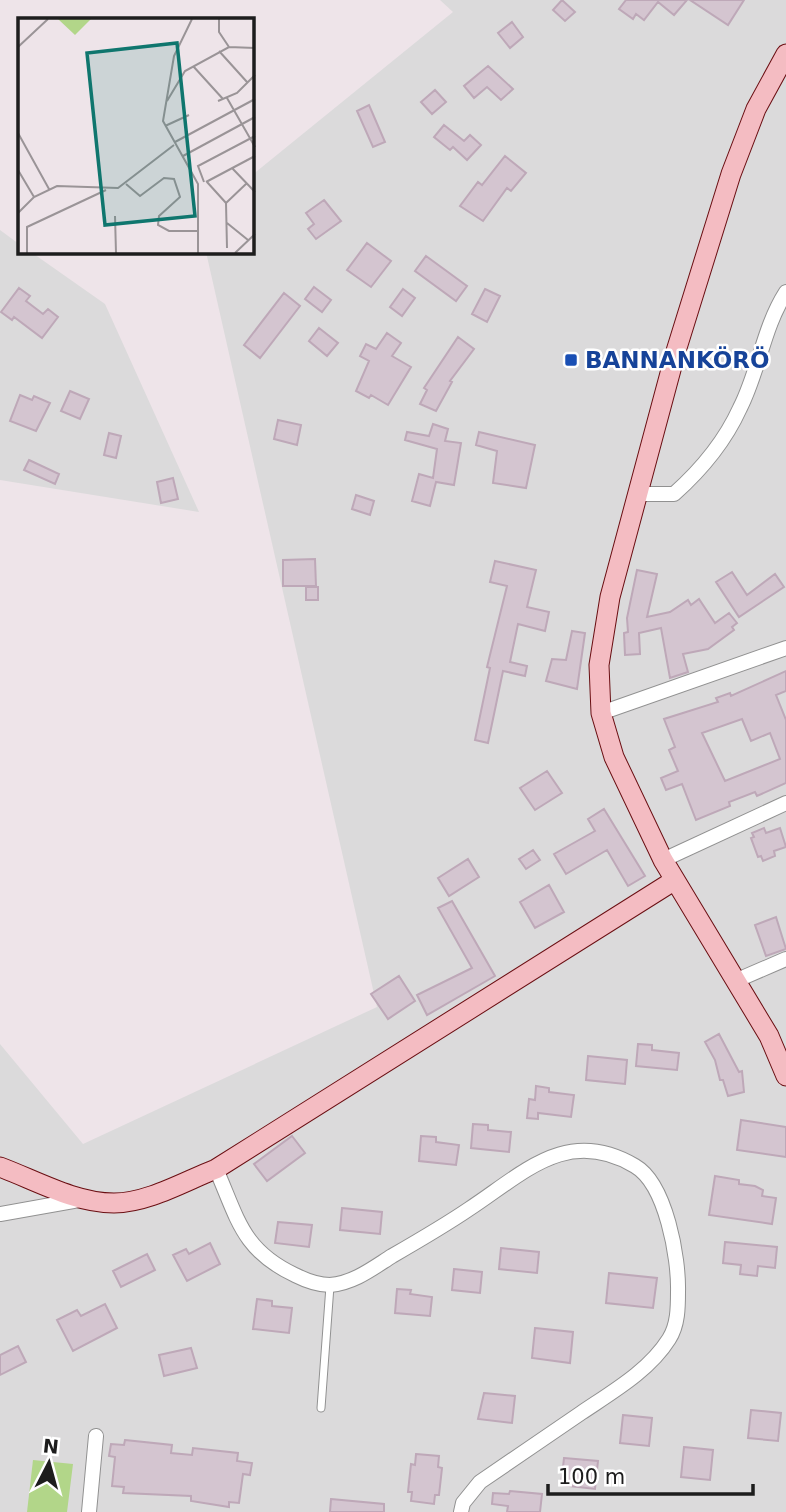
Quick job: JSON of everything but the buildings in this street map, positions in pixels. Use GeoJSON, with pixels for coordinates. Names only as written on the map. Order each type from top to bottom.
{"type":"FeatureCollection","features":[{"type":"Feature","properties":{"kind":"main road"},"geometry":{"type":"LineString","coordinates":[[786,54],[756,109],[731,174],[676,351],[610,597],[599,665],[601,713],[614,757],[663,860],[769,1036],[786,1076]]}},
{"type":"Feature","properties":{"kind":"main road"},"geometry":{"type":"LineString","coordinates":[[0,1167],[84,1199],[114,1203],[144,1198],[216,1169],[675,880]]}},
{"type":"Feature","properties":{"kind":"street"},"geometry":{"type":"LineString","coordinates":[[639,494],[674,494],[701,470],[740,408],[774,310],[786,292]]}},
{"type":"Feature","properties":{"kind":"street"},"geometry":{"type":"LineString","coordinates":[[601,713],[786,648]]}},
{"type":"Feature","properties":{"kind":"street"},"geometry":{"type":"LineString","coordinates":[[663,860],[786,803]]}},
{"type":"Feature","properties":{"kind":"street"},"geometry":{"type":"LineString","coordinates":[[735,981],[786,959]]}},
{"type":"Feature","properties":{"kind":"street"},"geometry":{"type":"LineString","coordinates":[[216,1169],[246,1237],[259,1254],[308,1281],[330,1285],[356,1278],[469,1210],[531,1166],[557,1154],[586,1150],[617,1156],[640,1170],[658,1191],[666,1216],[678,1286],[678,1312],[671,1336],[656,1357],[629,1380],[480,1482],[463,1503],[461,1512]]}},
{"type":"Feature","properties":{"kind":"street"},"geometry":{"type":"LineString","coordinates":[[0,1214],[84,1199]]}},
{"type":"Feature","properties":{"kind":"street"},"geometry":{"type":"LineString","coordinates":[[89,1512],[96,1436]]}},
{"type":"Feature","properties":{"kind":"lane"},"geometry":{"type":"LineString","coordinates":[[321,1408],[330,1285]]}},
{"type":"Feature","properties":{"kind":"shaded area"},"geometry":{"type":"Polygon","coordinates":[[[440,0],[786,0],[786,1512],[0,1512],[0,1044],[83,1144],[377,1007],[206,254],[254,254],[254,173],[453,12],[440,0]]]}},
{"type":"Feature","properties":{"kind":"shaded area"},"geometry":{"type":"Polygon","coordinates":[[[0,230],[18,243],[18,254],[34,254],[105,304],[199,512],[0,480],[0,230]]]}},
{"type":"Feature","properties":{"kind":"green space"},"geometry":{"type":"Polygon","coordinates":[[[33,1460],[73,1464],[67,1512],[27,1512],[33,1460]]]}},
{"type":"Feature","properties":{"kind":"place","name":"BANNANKÖRÖ"},"geometry":{"type":"Point","coordinates":[571,360]}}]}
